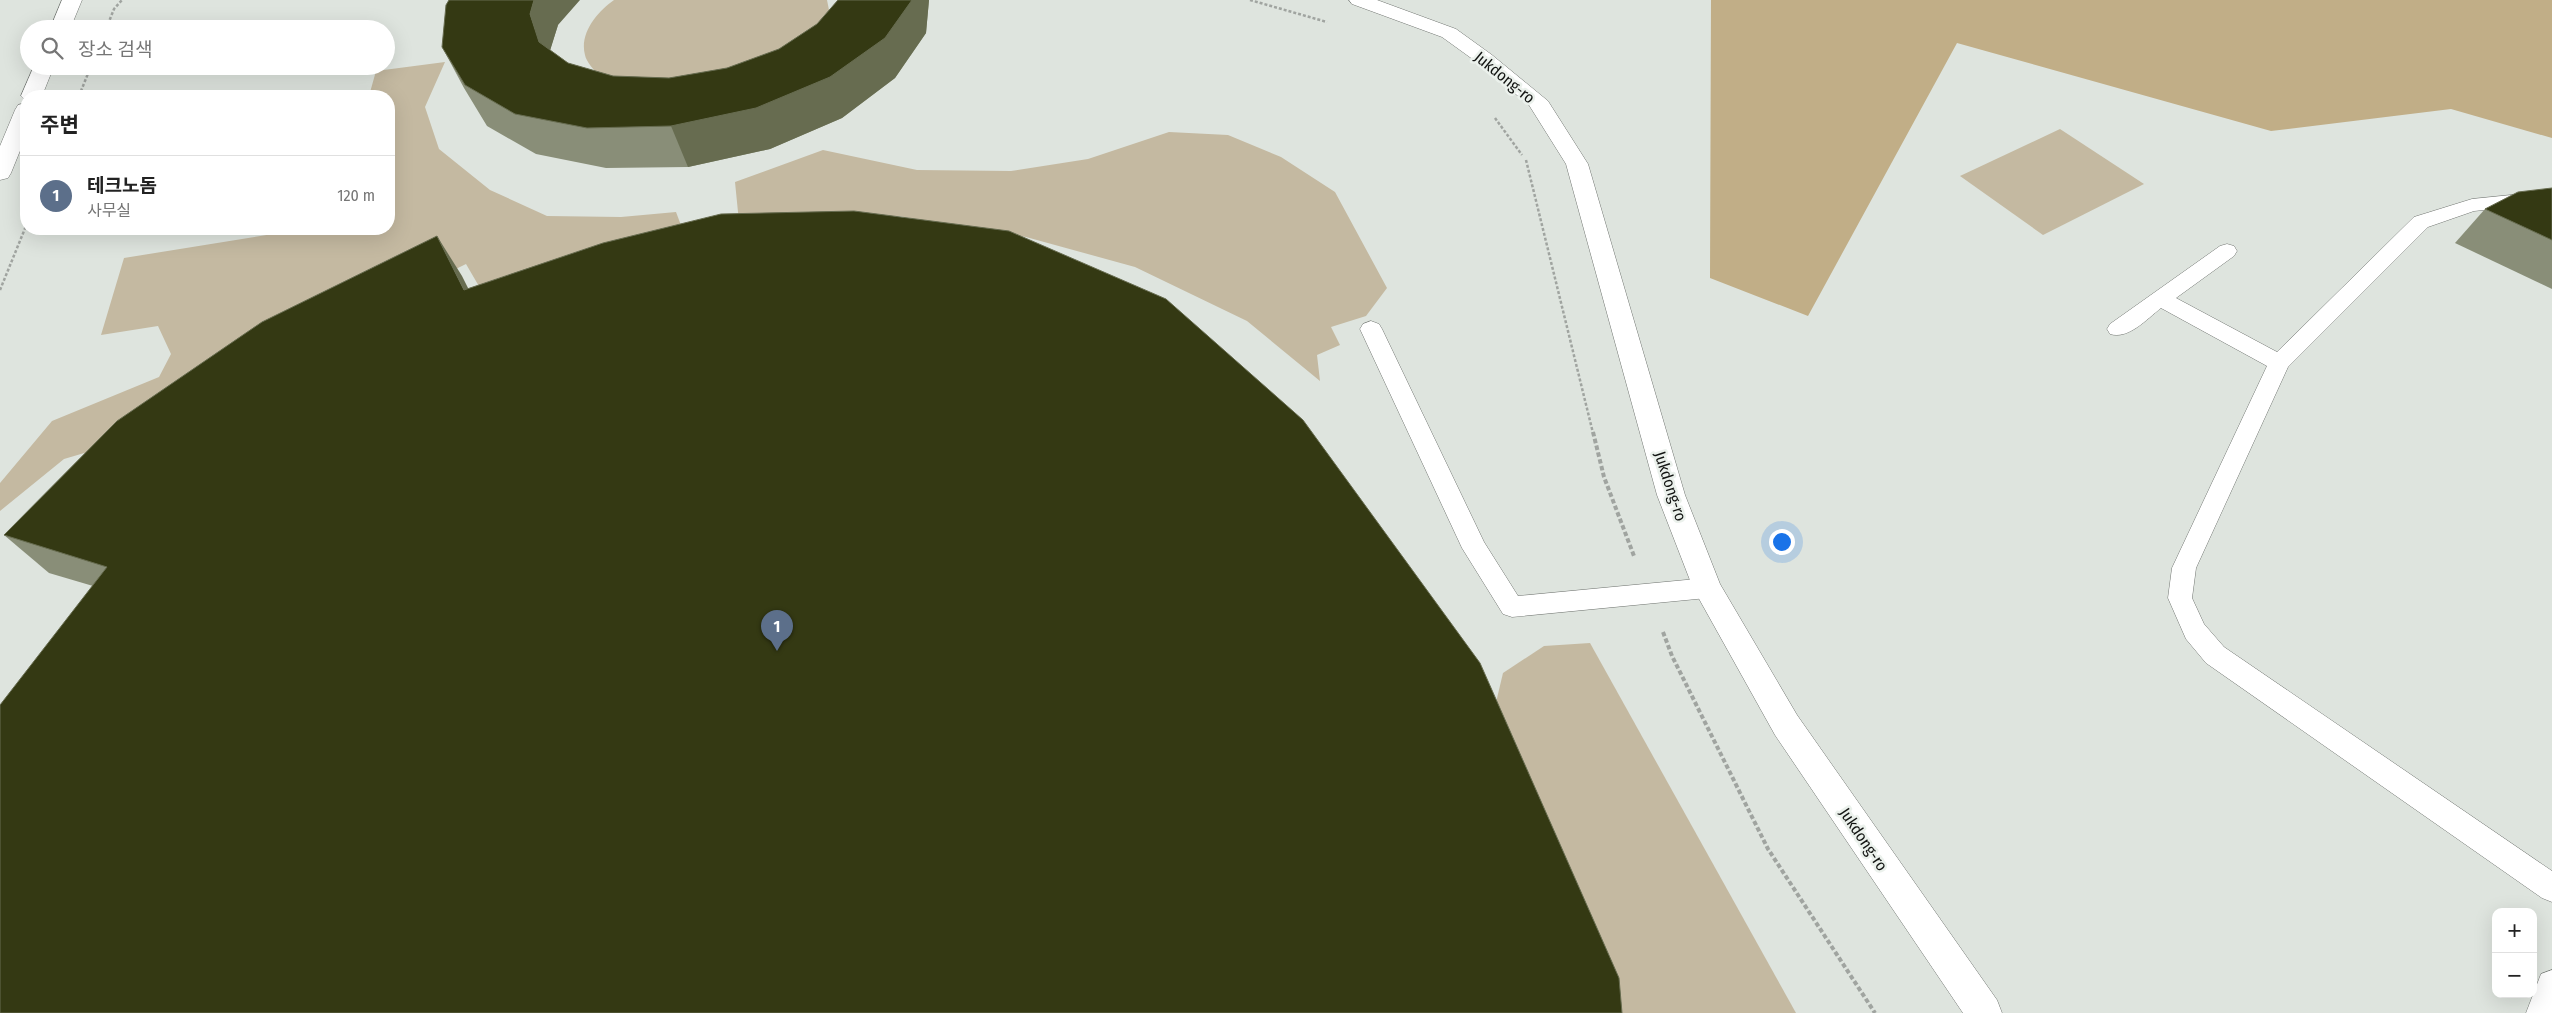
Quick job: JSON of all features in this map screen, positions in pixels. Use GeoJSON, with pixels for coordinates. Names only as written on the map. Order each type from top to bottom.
{"type":"FeatureCollection","features":[{"type":"Feature","properties":{"kind":"street"},"geometry":{"type":"LineString","coordinates":[[64,20],[72,0]]}},
{"type":"Feature","properties":{"kind":"street","name":"Jukdong-ro"},"geometry":{"type":"LineString","coordinates":[[1359,0],[1449,33],[1485,59],[1537,101],[1577,164],[1672,495],[1708,588],[1786,725],[1984,1013]]}},
{"type":"Feature","properties":{"kind":"street"},"geometry":{"type":"LineString","coordinates":[[34,90],[40,75]]}},
{"type":"Feature","properties":{"kind":"street"},"geometry":{"type":"LineString","coordinates":[[0,172],[20,124]]}},
{"type":"Feature","properties":{"kind":"lane"},"geometry":{"type":"LineString","coordinates":[[2552,199],[2540,198],[2472,205],[2421,222],[2279,363],[2184,568],[2180,598],[2195,631],[2215,655],[2552,888]]}},
{"type":"Feature","properties":{"kind":"lane"},"geometry":{"type":"LineString","coordinates":[[2118,329],[2227,252]]}},
{"type":"Feature","properties":{"kind":"lane"},"geometry":{"type":"LineString","coordinates":[[2161,299],[2279,363]]}},
{"type":"Feature","properties":{"kind":"lane"},"geometry":{"type":"LineString","coordinates":[[1371,329],[1474,548],[1512,606],[1648,592],[1708,588]]}},
{"type":"Feature","properties":{"kind":"lane"},"geometry":{"type":"LineString","coordinates":[[2541,1013],[2552,985]]}},
{"type":"Feature","properties":{"kind":"path"},"geometry":{"type":"LineString","coordinates":[[110,20],[114,9],[122,0]]}},
{"type":"Feature","properties":{"kind":"path"},"geometry":{"type":"LineString","coordinates":[[1250,0],[1336,25]]}},
{"type":"Feature","properties":{"kind":"path"},"geometry":{"type":"LineString","coordinates":[[81,90],[87,75]]}},
{"type":"Feature","properties":{"kind":"path"},"geometry":{"type":"LineString","coordinates":[[1493,116],[1527,161],[1549,260],[1604,477],[1672,656],[1768,849],[1875,1013]]}},
{"type":"Feature","properties":{"kind":"path"},"geometry":{"type":"LineString","coordinates":[[0,290],[22,235]]}},
{"type":"Feature","properties":{"kind":"shaded area"},"geometry":{"type":"Polygon","coordinates":[[[614,0],[827,0],[830,15],[739,89],[598,75],[586,57],[585,39],[587,31],[596,16],[614,0]]]}},
{"type":"Feature","properties":{"kind":"shaded area"},"geometry":{"type":"Polygon","coordinates":[[[1711,0],[2552,0],[2552,138],[2451,109],[2271,131],[1957,43],[1808,316],[1710,278],[1711,0]]]}},
{"type":"Feature","properties":{"kind":"shaded area"},"geometry":{"type":"Polygon","coordinates":[[[445,62],[425,107],[439,149],[490,190],[547,216],[621,217],[676,212],[685,236],[487,300],[466,264],[278,357],[125,441],[64,459],[0,511],[0,483],[52,421],[159,377],[171,354],[158,326],[101,335],[124,258],[267,235],[395,235],[395,90],[371,90],[375,75],[395,75],[395,69],[445,62]]]}},
{"type":"Feature","properties":{"kind":"shaded area"},"geometry":{"type":"Polygon","coordinates":[[[2060,129],[2144,184],[2043,235],[1960,176],[2060,129]]]}},
{"type":"Feature","properties":{"kind":"shaded area"},"geometry":{"type":"Polygon","coordinates":[[[1169,132],[1228,135],[1281,157],[1335,192],[1387,288],[1366,316],[1331,327],[1340,345],[1317,355],[1320,381],[1247,321],[1135,267],[1026,237],[898,216],[767,219],[739,222],[735,182],[823,150],[917,170],[1011,171],[1088,159],[1169,132]]]}},
{"type":"Feature","properties":{"kind":"shaded area"},"geometry":{"type":"Polygon","coordinates":[[[1590,643],[1796,1013],[1617,1013],[1493,715],[1503,673],[1544,646],[1590,643]]]}},
{"type":"Feature","properties":{"kind":"building"},"geometry":{"type":"Polygon","coordinates":[[[449,0],[534,0],[530,14],[539,42],[568,63],[613,76],[669,78],[727,68],[779,49],[817,24],[838,0],[912,0],[885,38],[830,77],[756,108],[671,126],[587,128],[515,114],[465,85],[442,47],[446,5],[449,0]]]}},
{"type":"Feature","properties":{"kind":"building"},"geometry":{"type":"Polygon","coordinates":[[[2552,188],[2552,240],[2485,209],[2518,192],[2552,188]]]}},
{"type":"Feature","properties":{"kind":"building"},"geometry":{"type":"Polygon","coordinates":[[[854,211],[1009,231],[1166,299],[1303,420],[1480,663],[1619,978],[1622,1013],[0,1013],[0,705],[107,567],[4,535],[117,421],[262,322],[437,236],[464,290],[603,243],[721,214],[854,211]]]}},
{"type":"Feature","properties":{"kind":"place","name":"테크노돔"},"geometry":{"type":"Point","coordinates":[777,651]}}]}
